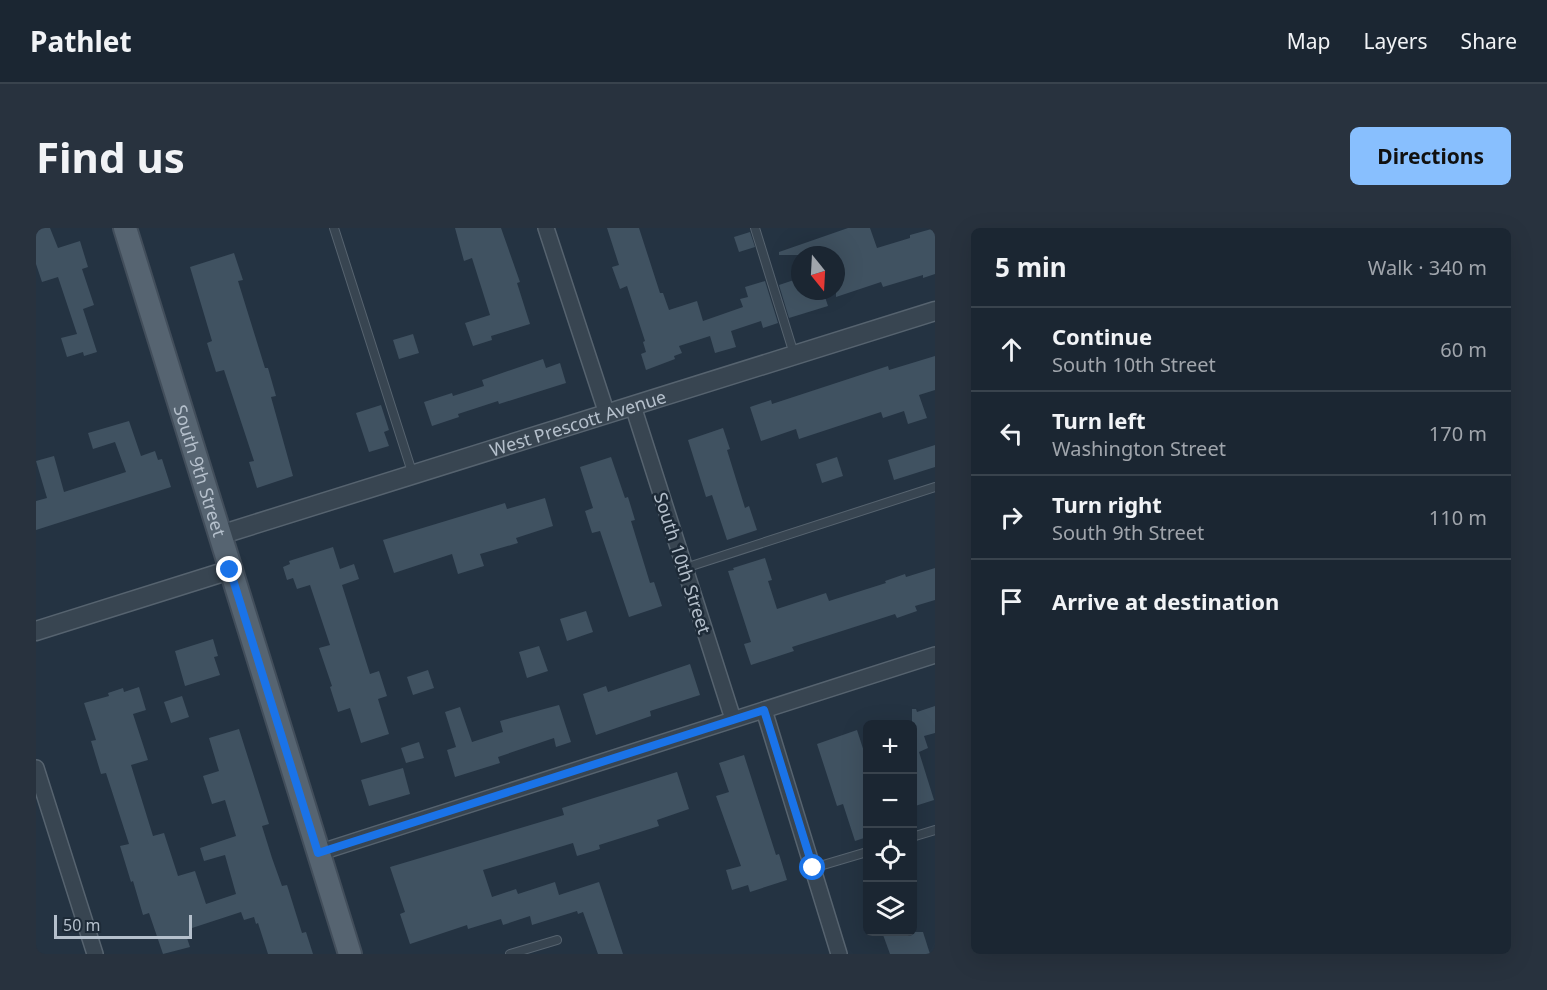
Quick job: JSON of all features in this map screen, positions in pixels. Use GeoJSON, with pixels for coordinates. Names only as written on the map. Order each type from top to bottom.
{"type":"FeatureCollection","features":[{"type":"Feature","properties":{"kind":"main road","name":"South 9th Street"},"geometry":{"type":"LineString","coordinates":[[126,228],[350,954]]}},
{"type":"Feature","properties":{"kind":"street"},"geometry":{"type":"LineString","coordinates":[[546,228],[607,414]]}},
{"type":"Feature","properties":{"kind":"street","name":"West Prescott Avenue"},"geometry":{"type":"LineString","coordinates":[[220,535],[935,311]]}},
{"type":"Feature","properties":{"kind":"street","name":"South 10th Street"},"geometry":{"type":"LineString","coordinates":[[633,406],[733,719]]}},
{"type":"Feature","properties":{"kind":"street"},"geometry":{"type":"LineString","coordinates":[[36,631],[230,570]]}},
{"type":"Feature","properties":{"kind":"street"},"geometry":{"type":"LineString","coordinates":[[318,853],[935,655]]}},
{"type":"Feature","properties":{"kind":"street"},"geometry":{"type":"LineString","coordinates":[[764,710],[839,954]]}},
{"type":"Feature","properties":{"kind":"street"},"geometry":{"type":"LineString","coordinates":[[36,768],[95,954]]}},
{"type":"Feature","properties":{"kind":"lane"},"geometry":{"type":"LineString","coordinates":[[334,228],[413,475]]}},
{"type":"Feature","properties":{"kind":"lane"},"geometry":{"type":"LineString","coordinates":[[754,228],[795,355]]}},
{"type":"Feature","properties":{"kind":"lane"},"geometry":{"type":"LineString","coordinates":[[685,568],[935,487]]}},
{"type":"Feature","properties":{"kind":"lane"},"geometry":{"type":"LineString","coordinates":[[917,835],[935,830]]}},
{"type":"Feature","properties":{"kind":"lane"},"geometry":{"type":"LineString","coordinates":[[813,868],[863,853]]}},
{"type":"Feature","properties":{"kind":"lane"},"geometry":{"type":"LineString","coordinates":[[510,954],[557,940]]}},
{"type":"Feature","properties":{"kind":"building"},"geometry":{"type":"Polygon","coordinates":[[[36,228],[50,228],[58,248],[80,241],[88,267],[82,269],[94,305],[83,309],[97,352],[84,356],[83,352],[67,357],[61,338],[77,334],[58,277],[42,282],[36,264],[36,228]]]}},
{"type":"Feature","properties":{"kind":"building"},"geometry":{"type":"Polygon","coordinates":[[[455,228],[501,228],[520,282],[517,283],[530,324],[491,336],[492,340],[473,346],[465,323],[490,315],[472,258],[464,261],[455,228]]]}},
{"type":"Feature","properties":{"kind":"building"},"geometry":{"type":"Polygon","coordinates":[[[607,228],[639,228],[660,293],[663,293],[669,310],[697,301],[703,321],[743,307],[740,299],[748,297],[745,287],[765,281],[778,323],[763,328],[761,321],[731,331],[736,347],[715,353],[710,336],[679,346],[682,353],[674,356],[675,359],[646,370],[641,354],[646,352],[643,342],[645,341],[627,286],[620,289],[612,267],[619,265],[607,228]]]}},
{"type":"Feature","properties":{"kind":"building"},"geometry":{"type":"Polygon","coordinates":[[[848,228],[870,228],[877,248],[935,228],[935,274],[923,278],[923,275],[883,287],[881,282],[845,294],[845,246],[796,246],[848,228]]]}},
{"type":"Feature","properties":{"kind":"building"},"geometry":{"type":"Polygon","coordinates":[[[750,232],[755,247],[739,252],[734,237],[750,232]]]}},
{"type":"Feature","properties":{"kind":"building"},"geometry":{"type":"Polygon","coordinates":[[[791,248],[791,255],[779,255],[779,252],[791,248]]]}},
{"type":"Feature","properties":{"kind":"building"},"geometry":{"type":"Polygon","coordinates":[[[234,253],[243,280],[238,281],[276,396],[271,397],[293,476],[257,488],[249,462],[254,461],[224,370],[216,372],[207,343],[212,341],[190,267],[234,253]]]}},
{"type":"Feature","properties":{"kind":"building"},"geometry":{"type":"Polygon","coordinates":[[[791,281],[791,300],[826,300],[828,306],[789,318],[779,285],[791,281]]]}},
{"type":"Feature","properties":{"kind":"building"},"geometry":{"type":"Polygon","coordinates":[[[413,334],[419,353],[399,359],[393,340],[413,334]]]}},
{"type":"Feature","properties":{"kind":"building"},"geometry":{"type":"Polygon","coordinates":[[[935,356],[935,390],[919,395],[927,418],[908,424],[904,411],[883,418],[881,412],[799,439],[796,429],[761,441],[750,407],[771,400],[772,404],[888,366],[889,370],[935,356]]]}},
{"type":"Feature","properties":{"kind":"building"},"geometry":{"type":"Polygon","coordinates":[[[543,359],[546,368],[560,363],[566,383],[499,404],[498,401],[458,414],[459,417],[432,426],[424,402],[484,386],[482,380],[543,359]]]}},
{"type":"Feature","properties":{"kind":"building"},"geometry":{"type":"Polygon","coordinates":[[[381,405],[389,430],[384,432],[389,446],[369,452],[356,413],[381,405]]]}},
{"type":"Feature","properties":{"kind":"building"},"geometry":{"type":"Polygon","coordinates":[[[129,421],[141,456],[155,451],[158,460],[162,459],[171,487],[36,530],[36,501],[47,498],[36,461],[54,456],[64,492],[126,472],[115,442],[93,449],[88,433],[129,421]]]}},
{"type":"Feature","properties":{"kind":"building"},"geometry":{"type":"Polygon","coordinates":[[[723,428],[730,449],[727,450],[745,508],[749,506],[757,530],[727,540],[712,495],[706,497],[688,440],[723,428]]]}},
{"type":"Feature","properties":{"kind":"building"},"geometry":{"type":"Polygon","coordinates":[[[935,445],[935,467],[894,480],[888,460],[935,445]]]}},
{"type":"Feature","properties":{"kind":"building"},"geometry":{"type":"Polygon","coordinates":[[[611,457],[625,498],[628,497],[635,520],[631,521],[650,583],[654,582],[662,606],[629,617],[600,531],[592,533],[585,511],[593,508],[580,467],[611,457]]]}},
{"type":"Feature","properties":{"kind":"building"},"geometry":{"type":"Polygon","coordinates":[[[837,457],[843,476],[822,483],[816,464],[837,457]]]}},
{"type":"Feature","properties":{"kind":"building"},"geometry":{"type":"Polygon","coordinates":[[[545,498],[553,526],[516,538],[518,543],[480,554],[484,566],[458,574],[452,554],[394,573],[383,540],[505,503],[507,509],[545,498]]]}},
{"type":"Feature","properties":{"kind":"building"},"geometry":{"type":"Polygon","coordinates":[[[333,547],[340,569],[354,564],[359,579],[342,585],[370,674],[379,671],[387,696],[378,699],[389,734],[361,743],[350,708],[338,712],[319,648],[330,645],[310,585],[297,589],[293,578],[287,580],[283,567],[290,564],[289,561],[333,547]]]}},
{"type":"Feature","properties":{"kind":"building"},"geometry":{"type":"Polygon","coordinates":[[[765,558],[772,580],[768,581],[777,609],[826,593],[829,601],[886,583],[885,581],[905,574],[906,577],[935,568],[935,600],[915,606],[917,611],[897,618],[895,614],[792,647],[794,651],[751,665],[744,644],[751,642],[728,571],[765,558]]]}},
{"type":"Feature","properties":{"kind":"building"},"geometry":{"type":"Polygon","coordinates":[[[586,611],[593,632],[567,641],[560,619],[586,611]]]}},
{"type":"Feature","properties":{"kind":"building"},"geometry":{"type":"Polygon","coordinates":[[[213,639],[218,656],[214,657],[220,675],[185,686],[175,651],[213,639]]]}},
{"type":"Feature","properties":{"kind":"building"},"geometry":{"type":"Polygon","coordinates":[[[539,646],[548,671],[527,678],[519,652],[539,646]]]}},
{"type":"Feature","properties":{"kind":"building"},"geometry":{"type":"Polygon","coordinates":[[[690,664],[700,695],[650,711],[651,716],[596,735],[583,694],[606,686],[608,692],[690,664]]]}},
{"type":"Feature","properties":{"kind":"building"},"geometry":{"type":"Polygon","coordinates":[[[428,670],[434,688],[413,695],[407,677],[428,670]]]}},
{"type":"Feature","properties":{"kind":"building"},"geometry":{"type":"Polygon","coordinates":[[[139,687],[146,710],[133,714],[148,760],[131,765],[153,836],[164,833],[178,876],[195,871],[206,904],[236,894],[225,855],[204,861],[200,848],[236,836],[225,800],[212,804],[203,776],[219,771],[209,738],[239,729],[269,824],[262,826],[272,858],[282,886],[287,885],[302,933],[306,932],[313,954],[268,954],[258,923],[256,924],[254,917],[244,920],[241,912],[189,929],[192,937],[187,938],[190,947],[163,954],[149,913],[143,915],[133,881],[131,882],[120,846],[129,844],[106,773],[101,774],[91,741],[96,740],[84,703],[109,696],[108,693],[123,688],[124,692],[139,687]]]}},
{"type":"Feature","properties":{"kind":"building"},"geometry":{"type":"Polygon","coordinates":[[[182,696],[189,717],[171,723],[164,702],[182,696]]]}},
{"type":"Feature","properties":{"kind":"building"},"geometry":{"type":"Polygon","coordinates":[[[559,705],[571,742],[556,747],[554,738],[498,757],[500,763],[455,777],[447,750],[456,747],[445,712],[460,707],[472,742],[503,732],[500,721],[559,705]]]}},
{"type":"Feature","properties":{"kind":"building"},"geometry":{"type":"Polygon","coordinates":[[[935,706],[935,733],[924,736],[928,748],[919,752],[934,800],[917,805],[917,720],[912,720],[912,709],[916,709],[917,712],[935,706]]]}},
{"type":"Feature","properties":{"kind":"building"},"geometry":{"type":"Polygon","coordinates":[[[857,730],[863,749],[863,838],[855,841],[843,804],[837,806],[817,744],[857,730]]]}},
{"type":"Feature","properties":{"kind":"building"},"geometry":{"type":"Polygon","coordinates":[[[419,742],[424,758],[406,763],[401,748],[419,742]]]}},
{"type":"Feature","properties":{"kind":"building"},"geometry":{"type":"Polygon","coordinates":[[[744,755],[776,855],[779,854],[787,880],[750,892],[748,885],[732,890],[726,870],[741,866],[716,796],[729,792],[719,763],[744,755]]]}},
{"type":"Feature","properties":{"kind":"building"},"geometry":{"type":"Polygon","coordinates":[[[403,768],[410,794],[369,806],[361,780],[403,768]]]}},
{"type":"Feature","properties":{"kind":"building"},"geometry":{"type":"Polygon","coordinates":[[[677,772],[689,809],[657,820],[659,826],[599,845],[600,849],[577,856],[573,843],[483,870],[492,897],[516,889],[518,894],[555,882],[559,895],[599,882],[623,954],[598,954],[583,912],[578,914],[577,911],[532,925],[530,916],[503,925],[501,919],[468,929],[467,925],[410,944],[400,914],[405,912],[390,867],[564,815],[562,808],[677,772]]]}},
{"type":"Feature","properties":{"kind":"building"},"geometry":{"type":"Polygon","coordinates":[[[917,932],[923,932],[930,954],[890,954],[883,936],[917,936],[917,932]]]}},
{"type":"Feature","properties":{"kind":"route"},"geometry":{"type":"LineString","coordinates":[[230,570],[318,853],[764,710],[813,868]]}}]}
